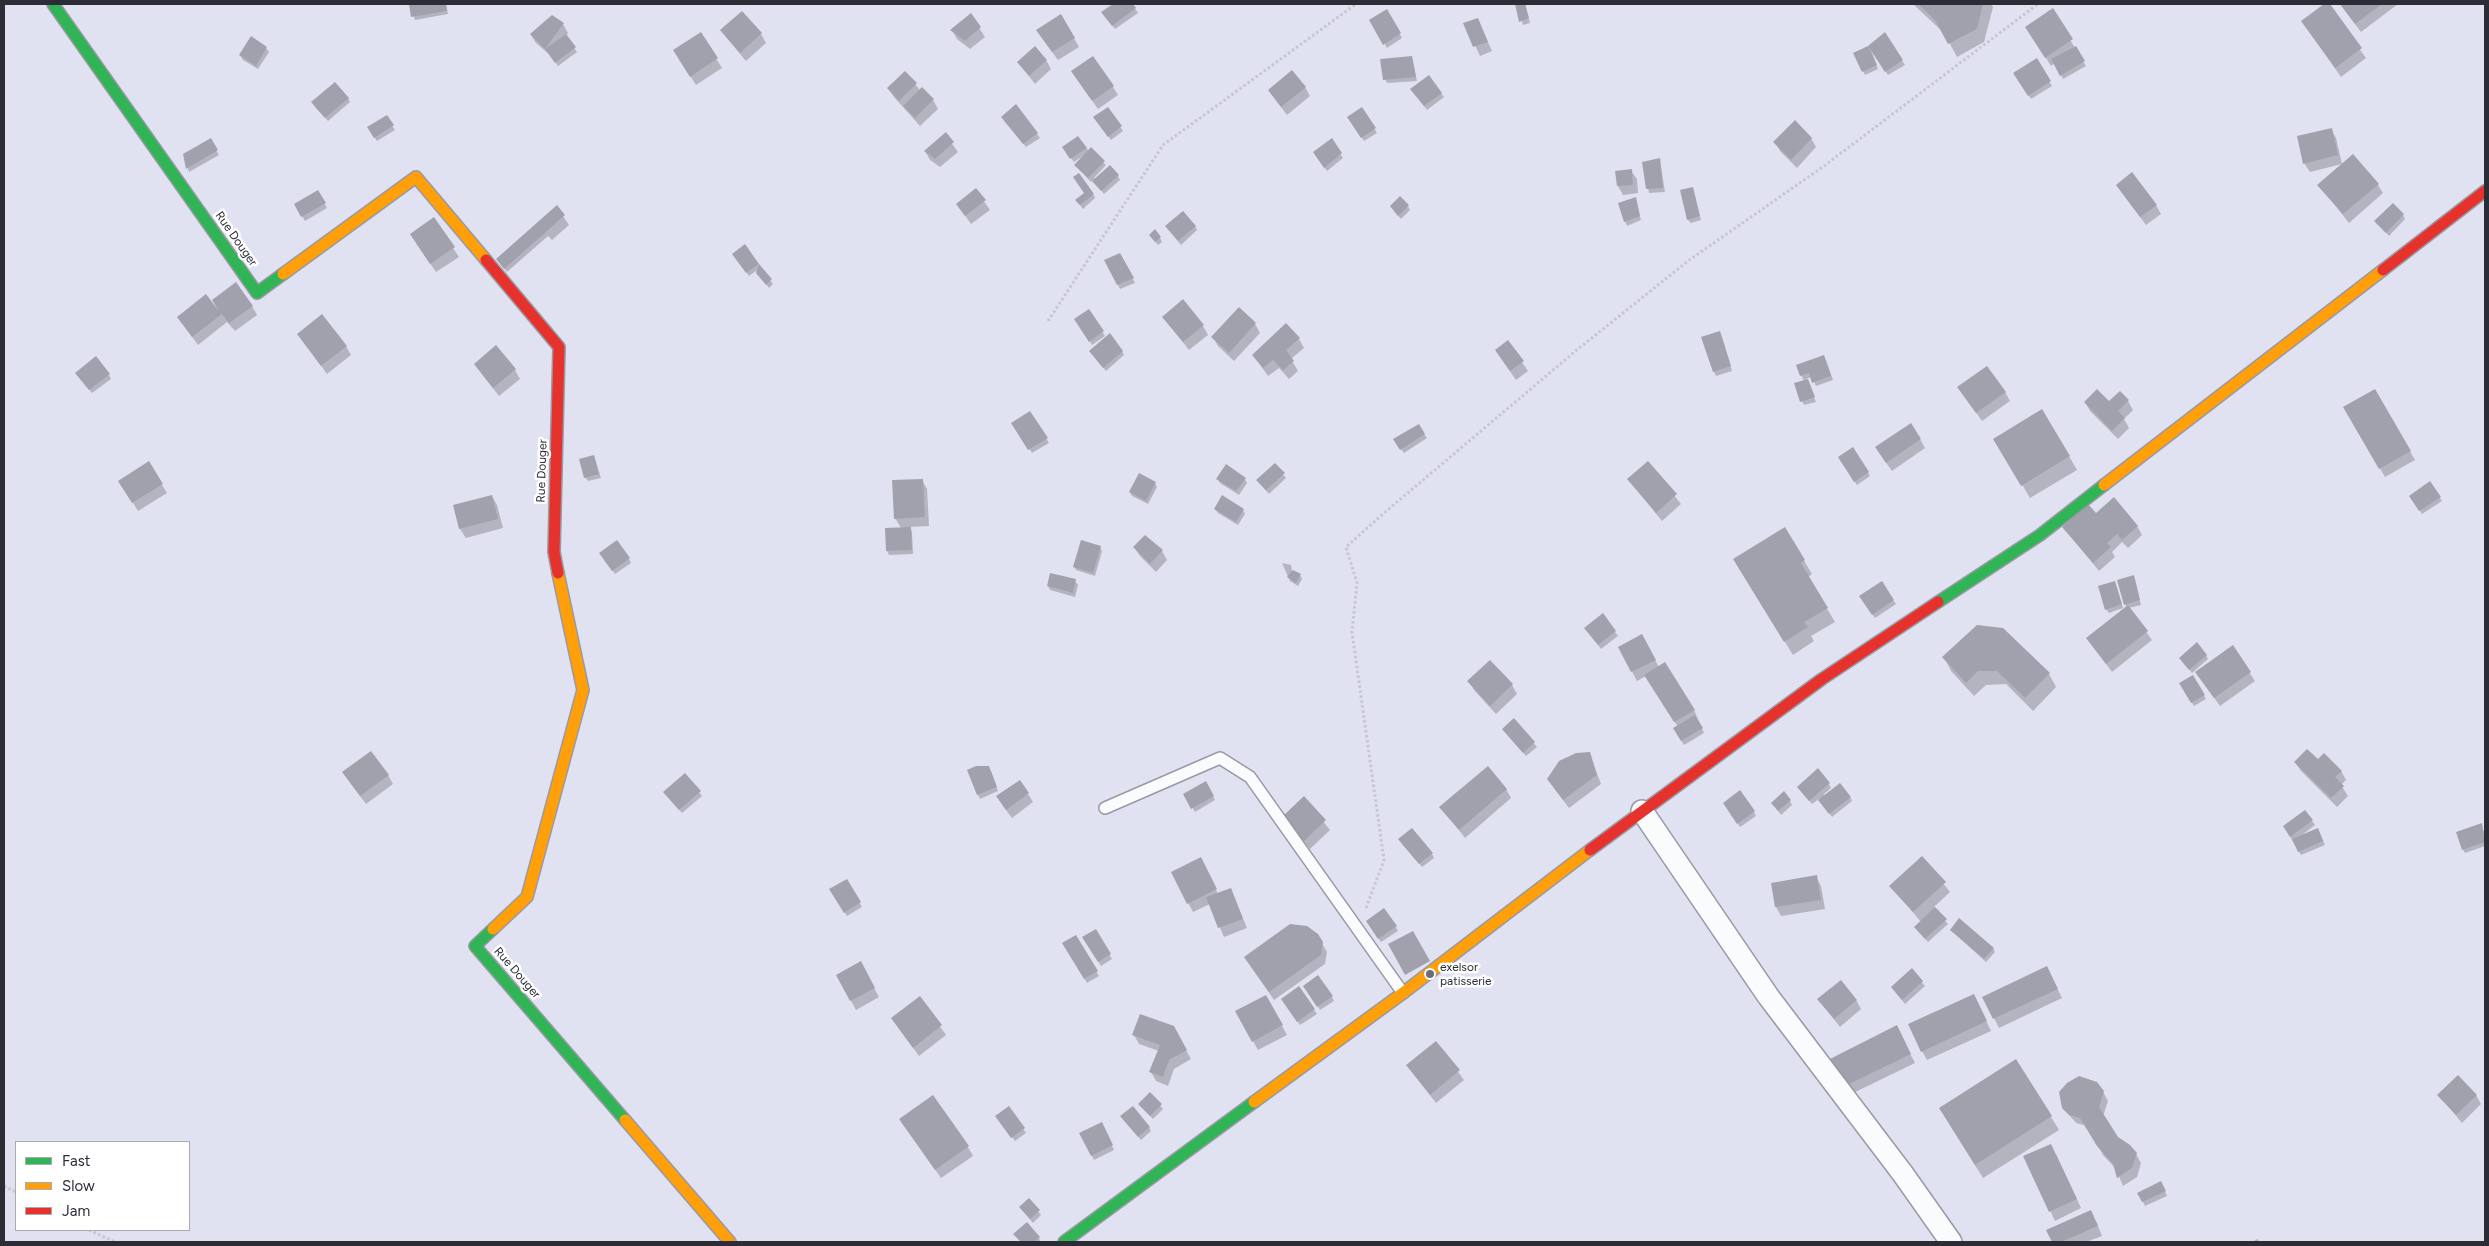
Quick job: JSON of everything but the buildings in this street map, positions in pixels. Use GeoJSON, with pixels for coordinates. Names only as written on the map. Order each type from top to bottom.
{"type":"FeatureCollection","features":[{"type":"Feature","properties":{"kind":"street","name":"Rue Douger"},"geometry":{"type":"LineString","coordinates":[[53,4],[257,293],[416,177],[560,347],[554,552],[583,690],[527,897],[475,946],[730,1242]]}},
{"type":"Feature","properties":{"kind":"street"},"geometry":{"type":"LineString","coordinates":[[1064,1242],[1403,993],[1642,811],[1822,679],[2040,535],[2485,191]]}},
{"type":"Feature","properties":{"kind":"street"},"geometry":{"type":"LineString","coordinates":[[1642,811],[1768,996],[1903,1174],[1951,1242]]}},
{"type":"Feature","properties":{"kind":"lane"},"geometry":{"type":"LineString","coordinates":[[1105,808],[1220,758],[1250,777],[1403,993]]}},
{"type":"Feature","properties":{"kind":"path"},"geometry":{"type":"LineString","coordinates":[[1048,321],[1163,145],[1356,4]]}},
{"type":"Feature","properties":{"kind":"path"},"geometry":{"type":"LineString","coordinates":[[1358,928],[1384,860],[1352,632],[1357,583],[1346,547],[1384,512],[1556,368],[1688,261],[1824,166],[2038,4]]}},
{"type":"Feature","properties":{"kind":"path"},"geometry":{"type":"LineString","coordinates":[[91,1231],[116,1242]]}},
{"type":"Feature","properties":{"kind":"traffic: fast"},"geometry":{"type":"LineString","coordinates":[[53,4],[257,293],[283,274]]}},
{"type":"Feature","properties":{"kind":"traffic: fast"},"geometry":{"type":"LineString","coordinates":[[1938,602],[2040,535],[2104,485]]}},
{"type":"Feature","properties":{"kind":"traffic: fast"},"geometry":{"type":"LineString","coordinates":[[493,929],[475,946],[625,1120]]}},
{"type":"Feature","properties":{"kind":"traffic: fast"},"geometry":{"type":"LineString","coordinates":[[1064,1242],[1254,1102]]}},
{"type":"Feature","properties":{"kind":"traffic: slow"},"geometry":{"type":"LineString","coordinates":[[283,274],[416,177],[486,260]]}},
{"type":"Feature","properties":{"kind":"traffic: slow"},"geometry":{"type":"LineString","coordinates":[[2104,485],[2383,270]]}},
{"type":"Feature","properties":{"kind":"traffic: slow"},"geometry":{"type":"LineString","coordinates":[[493,929],[527,897],[583,690],[558,573]]}},
{"type":"Feature","properties":{"kind":"traffic: slow"},"geometry":{"type":"LineString","coordinates":[[1254,1102],[1403,993],[1590,850]]}},
{"type":"Feature","properties":{"kind":"traffic: slow"},"geometry":{"type":"LineString","coordinates":[[625,1120],[730,1242]]}},
{"type":"Feature","properties":{"kind":"traffic: jam"},"geometry":{"type":"LineString","coordinates":[[2383,270],[2485,191]]}},
{"type":"Feature","properties":{"kind":"traffic: jam"},"geometry":{"type":"LineString","coordinates":[[486,260],[559,347],[554,552],[558,573]]}},
{"type":"Feature","properties":{"kind":"traffic: jam"},"geometry":{"type":"LineString","coordinates":[[1590,850],[1822,679],[1938,602]]}},
{"type":"Feature","properties":{"kind":"place","name":"exelsor patisserie"},"geometry":{"type":"Point","coordinates":[1430,974]}}]}
